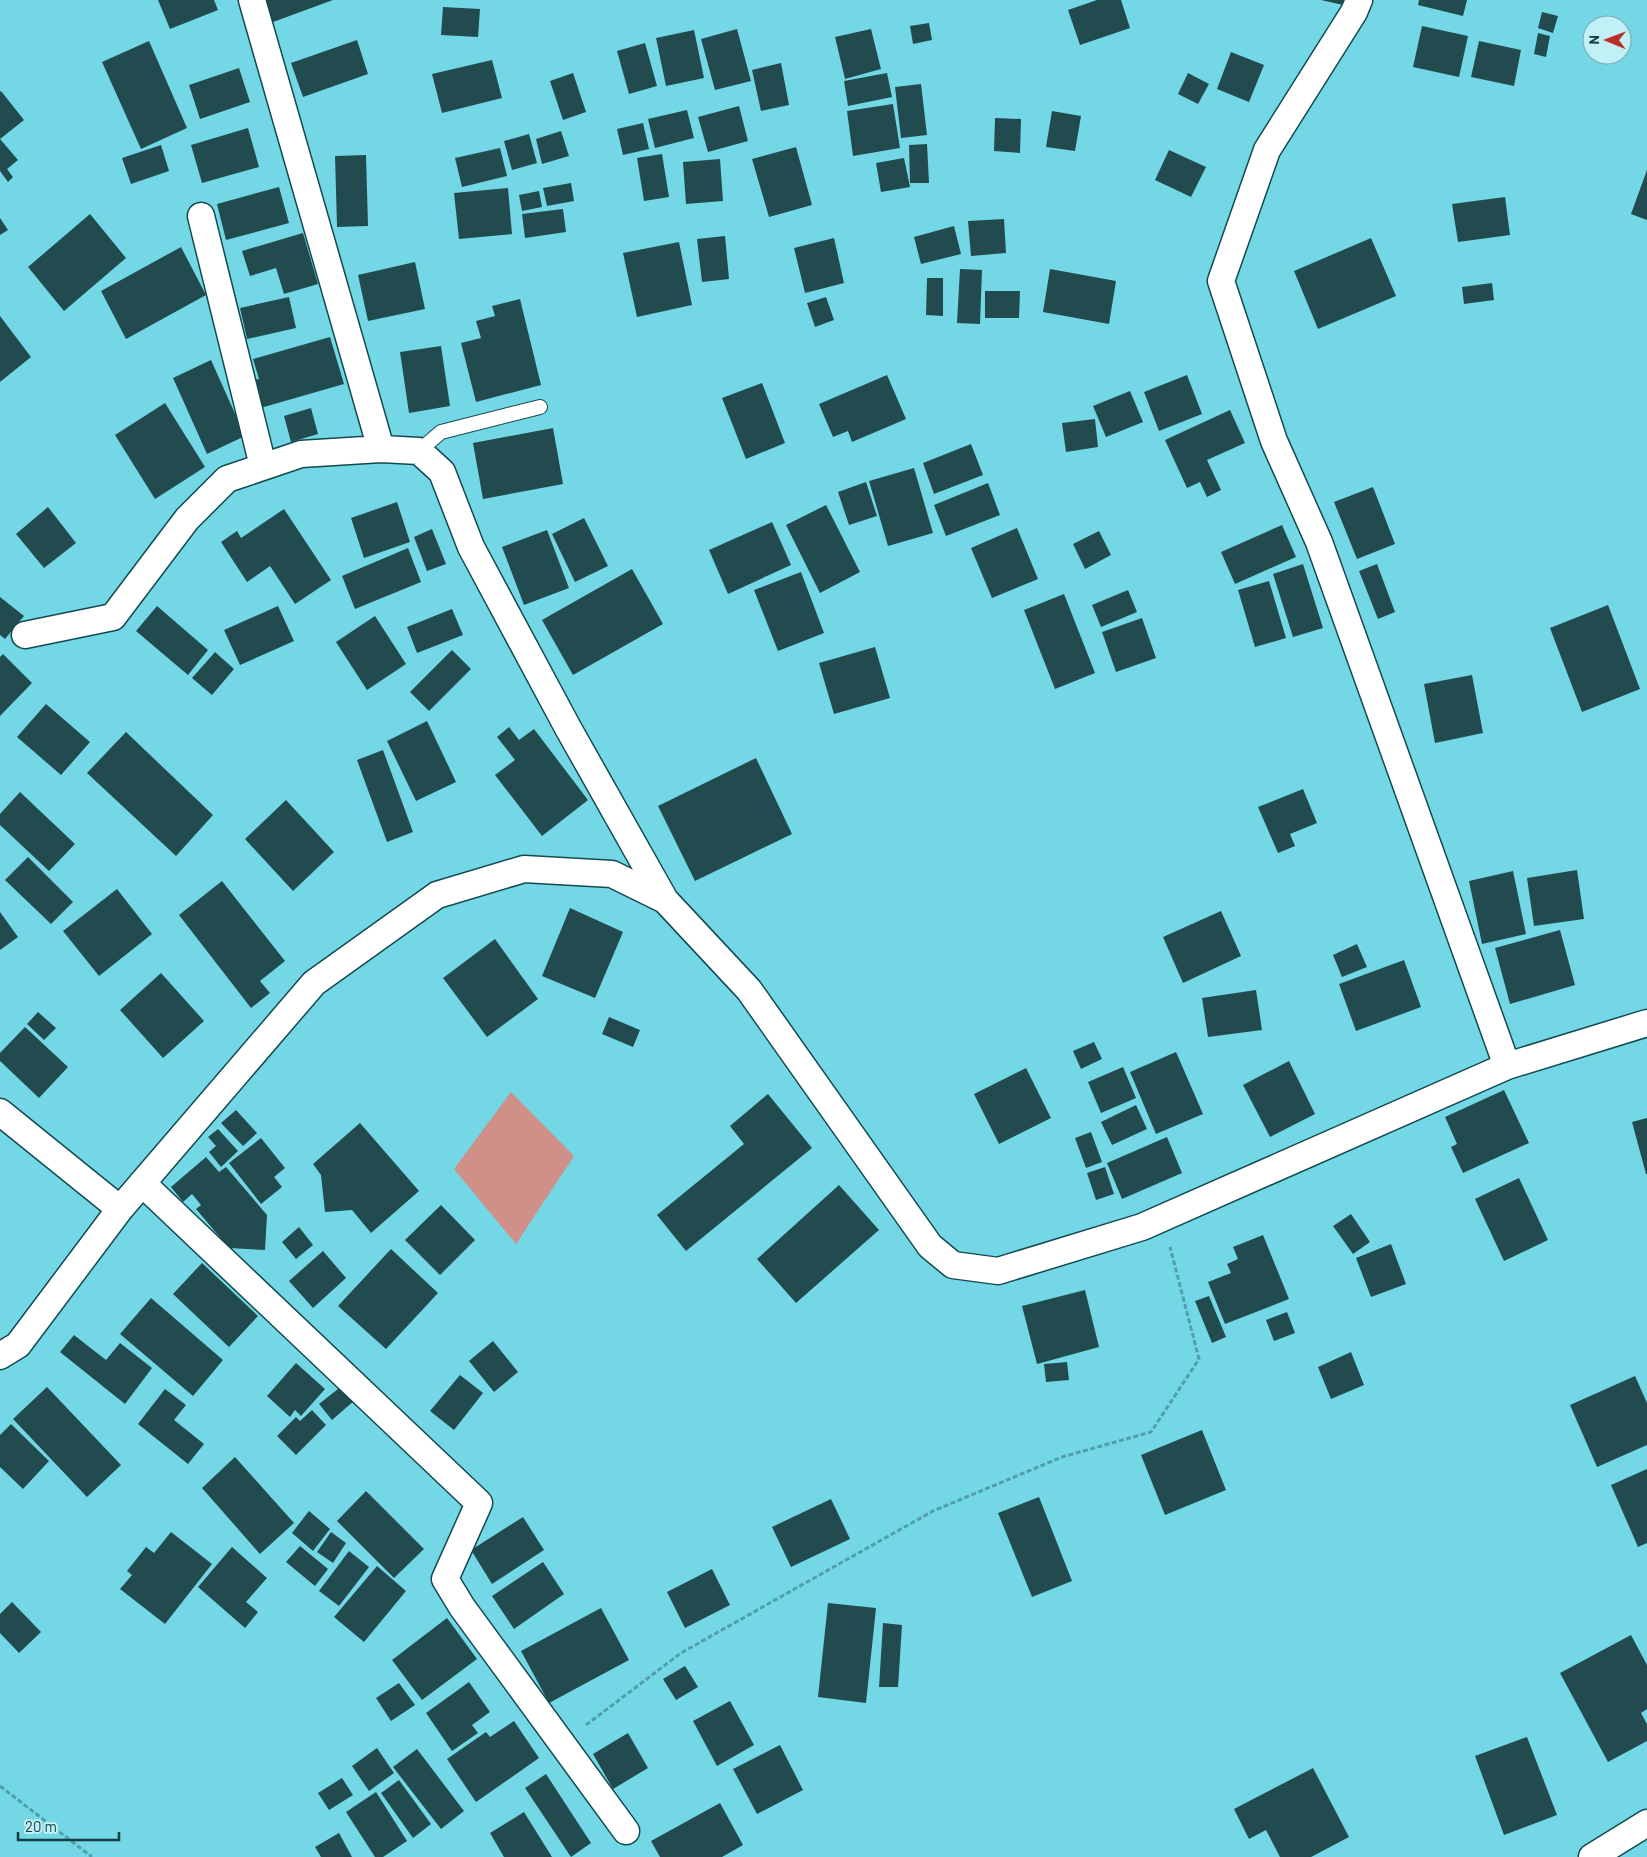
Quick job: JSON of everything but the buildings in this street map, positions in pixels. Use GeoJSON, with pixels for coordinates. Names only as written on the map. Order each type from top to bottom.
{"type":"FeatureCollection","features":[{"type":"Feature","properties":{"kind":"street"},"geometry":{"type":"LineString","coordinates":[[252,0],[380,449]]}},
{"type":"Feature","properties":{"kind":"street"},"geometry":{"type":"LineString","coordinates":[[1359,0],[1354,12],[1267,150],[1221,281],[1274,441],[1319,542],[1507,1066]]}},
{"type":"Feature","properties":{"kind":"street"},"geometry":{"type":"LineString","coordinates":[[201,216],[263,466]]}},
{"type":"Feature","properties":{"kind":"street"},"geometry":{"type":"LineString","coordinates":[[25,635],[113,617],[187,519],[226,479],[302,454],[380,449],[419,451],[442,472],[471,547],[568,728],[665,900],[749,990],[930,1246],[953,1265],[998,1271],[1142,1227],[1507,1066],[1647,1023]]}},
{"type":"Feature","properties":{"kind":"street"},"geometry":{"type":"LineString","coordinates":[[0,1356],[18,1345],[120,1209],[314,983],[437,895],[524,869],[612,874],[665,900]]}},
{"type":"Feature","properties":{"kind":"street"},"geometry":{"type":"LineString","coordinates":[[0,1112],[120,1209]]}},
{"type":"Feature","properties":{"kind":"street"},"geometry":{"type":"LineString","coordinates":[[142,1183],[479,1503],[445,1579],[462,1607],[626,1831]]}},
{"type":"Feature","properties":{"kind":"street"},"geometry":{"type":"LineString","coordinates":[[1592,1857],[1647,1823]]}},
{"type":"Feature","properties":{"kind":"lane"},"geometry":{"type":"LineString","coordinates":[[419,451],[441,432],[540,407]]}},
{"type":"Feature","properties":{"kind":"path"},"geometry":{"type":"LineString","coordinates":[[562,1744],[680,1653],[933,1511],[1062,1457],[1151,1432],[1199,1359],[1162,1218]]}},
{"type":"Feature","properties":{"kind":"path"},"geometry":{"type":"LineString","coordinates":[[0,1786],[92,1857]]}},
{"type":"Feature","properties":{"kind":"shaded area"},"geometry":{"type":"Polygon","coordinates":[[[511,1092],[574,1156],[516,1244],[454,1169],[511,1092]]]}}]}
